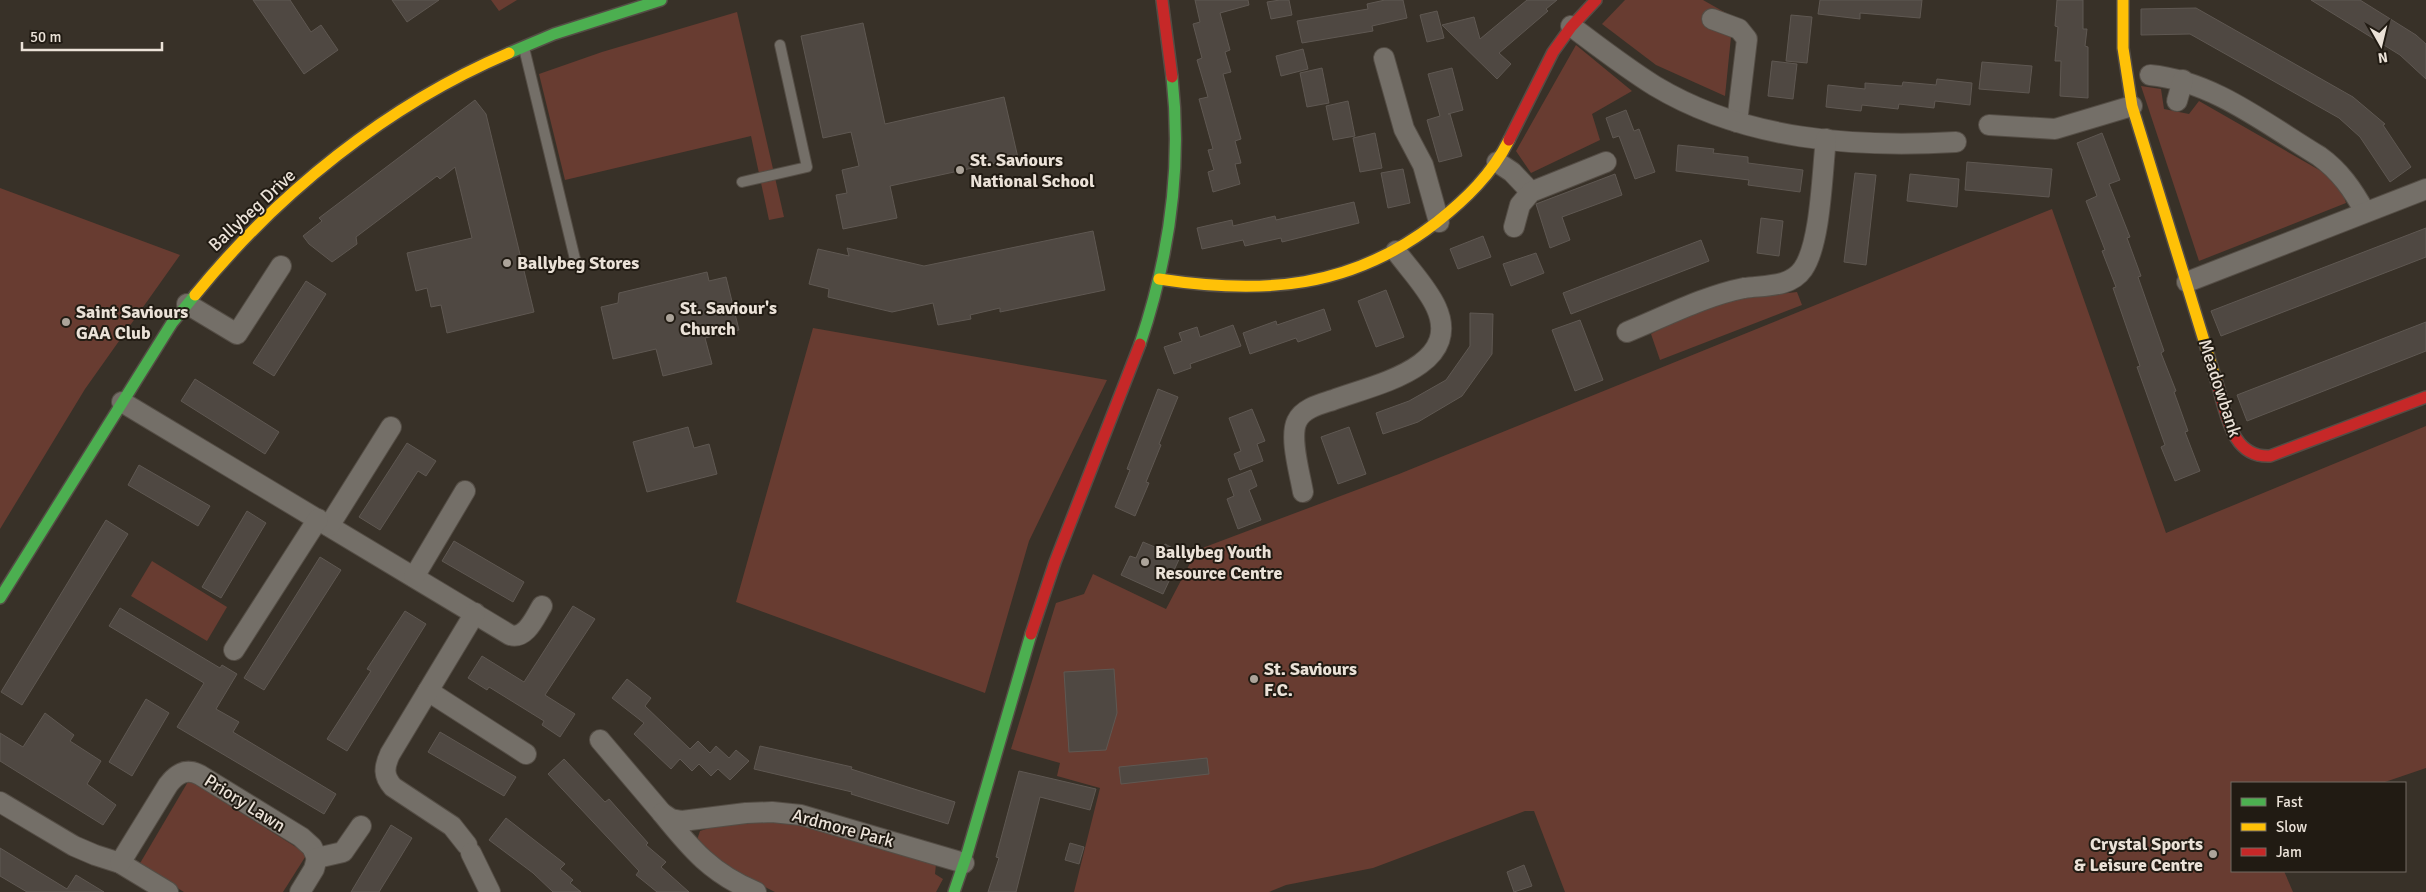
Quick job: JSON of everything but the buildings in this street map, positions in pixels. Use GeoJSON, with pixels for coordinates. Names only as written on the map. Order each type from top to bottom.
{"type":"FeatureCollection","features":[{"type":"Feature","properties":{"kind":"street"},"geometry":{"type":"LineString","coordinates":[[610,0],[612,14]]}},
{"type":"Feature","properties":{"kind":"street","name":"Ballybeg Drive"},"geometry":{"type":"LineString","coordinates":[[0,598],[159,343],[186,304],[243,239],[284,201],[356,141],[430,92],[523,47],[612,14],[661,0]]}},
{"type":"Feature","properties":{"kind":"street"},"geometry":{"type":"LineString","coordinates":[[954,892],[1053,565],[1130,372],[1148,322],[1159,279],[1172,198],[1175,147],[1172,64],[1162,0]]}},
{"type":"Feature","properties":{"kind":"street"},"geometry":{"type":"LineString","coordinates":[[1159,279],[1240,289],[1298,285],[1350,272],[1396,251],[1439,222],[1469,195],[1497,162],[1546,65],[1572,26],[1596,0]]}},
{"type":"Feature","properties":{"kind":"street","name":"Meadowbank"},"geometry":{"type":"LineString","coordinates":[[2123,0],[2123,48],[2132,106],[2234,436],[2239,445],[2248,453],[2259,457],[2276,454],[2426,397]]}},
{"type":"Feature","properties":{"kind":"street"},"geometry":{"type":"LineString","coordinates":[[1712,20],[1739,29],[1747,39],[1737,122]]}},
{"type":"Feature","properties":{"kind":"street"},"geometry":{"type":"LineString","coordinates":[[1572,26],[1656,86],[1691,104],[1737,122],[1826,139],[1896,145],[1956,142]]}},
{"type":"Feature","properties":{"kind":"street"},"geometry":{"type":"LineString","coordinates":[[1384,58],[1404,129],[1423,165],[1439,222]]}},
{"type":"Feature","properties":{"kind":"street"},"geometry":{"type":"LineString","coordinates":[[2150,74],[2183,80],[2211,91],[2324,159],[2348,183],[2365,212]]}},
{"type":"Feature","properties":{"kind":"street"},"geometry":{"type":"LineString","coordinates":[[2177,101],[2183,80]]}},
{"type":"Feature","properties":{"kind":"street"},"geometry":{"type":"LineString","coordinates":[[1989,125],[2055,129],[2132,106]]}},
{"type":"Feature","properties":{"kind":"street"},"geometry":{"type":"LineString","coordinates":[[1627,332],[1725,293],[1780,284],[1799,275],[1808,262],[1814,240],[1826,139]]}},
{"type":"Feature","properties":{"kind":"street"},"geometry":{"type":"LineString","coordinates":[[1497,162],[1512,172],[1532,192]]}},
{"type":"Feature","properties":{"kind":"street"},"geometry":{"type":"LineString","coordinates":[[1514,227],[1520,205],[1532,192],[1606,162]]}},
{"type":"Feature","properties":{"kind":"street"},"geometry":{"type":"LineString","coordinates":[[2187,282],[2426,189]]}},
{"type":"Feature","properties":{"kind":"street"},"geometry":{"type":"LineString","coordinates":[[1303,492],[1295,440],[1295,426],[1299,418],[1317,406],[1419,366],[1433,354],[1440,340],[1441,322],[1436,307],[1396,251]]}},
{"type":"Feature","properties":{"kind":"street"},"geometry":{"type":"LineString","coordinates":[[186,304],[237,334],[281,266]]}},
{"type":"Feature","properties":{"kind":"street"},"geometry":{"type":"LineString","coordinates":[[122,402],[510,635],[519,636],[524,633],[542,606]]}},
{"type":"Feature","properties":{"kind":"street"},"geometry":{"type":"LineString","coordinates":[[234,650],[391,426]]}},
{"type":"Feature","properties":{"kind":"street"},"geometry":{"type":"LineString","coordinates":[[414,577],[465,490]]}},
{"type":"Feature","properties":{"kind":"street"},"geometry":{"type":"LineString","coordinates":[[475,614],[387,759],[384,769],[389,783],[402,794],[452,826],[469,849],[490,892]]}},
{"type":"Feature","properties":{"kind":"street"},"geometry":{"type":"LineString","coordinates":[[428,691],[526,754]]}},
{"type":"Feature","properties":{"kind":"street"},"geometry":{"type":"LineString","coordinates":[[600,740],[704,862],[727,878],[756,892]]}},
{"type":"Feature","properties":{"kind":"street","name":"Priory Lawn"},"geometry":{"type":"LineString","coordinates":[[120,863],[172,780],[179,774],[188,771],[200,775],[301,837],[312,846],[316,858]]}},
{"type":"Feature","properties":{"kind":"street"},"geometry":{"type":"LineString","coordinates":[[0,802],[84,851],[120,863],[168,892]]}},
{"type":"Feature","properties":{"kind":"street","name":"Ardmore Park"},"geometry":{"type":"LineString","coordinates":[[662,813],[671,819],[682,821],[746,813],[772,812],[801,815],[964,863]]}},
{"type":"Feature","properties":{"kind":"street"},"geometry":{"type":"LineString","coordinates":[[300,892],[313,872],[316,858],[343,852],[361,826]]}},
{"type":"Feature","properties":{"kind":"lane"},"geometry":{"type":"LineString","coordinates":[[742,182],[807,166],[780,45]]}},
{"type":"Feature","properties":{"kind":"lane"},"geometry":{"type":"LineString","coordinates":[[523,47],[575,259]]}},
{"type":"Feature","properties":{"kind":"shaded area"},"geometry":{"type":"Polygon","coordinates":[[[491,0],[517,0],[499,11],[491,0]]]}},
{"type":"Feature","properties":{"kind":"shaded area"},"geometry":{"type":"Polygon","coordinates":[[[1625,0],[1703,0],[1733,17],[1725,96],[1656,65],[1602,24],[1625,0]]]}},
{"type":"Feature","properties":{"kind":"shaded area"},"geometry":{"type":"Polygon","coordinates":[[[737,12],[784,217],[769,220],[751,136],[565,180],[539,74],[602,52],[737,12]]]}},
{"type":"Feature","properties":{"kind":"shaded area"},"geometry":{"type":"Polygon","coordinates":[[[1576,45],[1632,91],[1592,114],[1600,140],[1531,173],[1516,151],[1576,45]]]}},
{"type":"Feature","properties":{"kind":"shaded area"},"geometry":{"type":"Polygon","coordinates":[[[2141,86],[2161,89],[2164,109],[2189,114],[2199,101],[2321,171],[2341,188],[2346,203],[2199,261],[2141,86]]]}},
{"type":"Feature","properties":{"kind":"shaded area","name":"Saint Saviours GAA Club"},"geometry":{"type":"Polygon","coordinates":[[[0,188],[180,255],[85,389],[0,529],[0,188]]]}},
{"type":"Feature","properties":{"kind":"shaded area"},"geometry":{"type":"Polygon","coordinates":[[[2052,209],[2166,533],[2426,426],[2426,768],[2385,782],[2231,782],[2231,872],[2284,872],[2293,892],[1565,892],[1534,811],[1525,811],[1373,868],[1286,885],[1269,892],[1074,892],[1100,788],[1057,776],[1060,763],[1011,749],[1056,603],[1084,594],[1093,574],[1166,609],[1197,550],[1399,474],[2052,209]]]}},
{"type":"Feature","properties":{"kind":"shaded area"},"geometry":{"type":"Polygon","coordinates":[[[1797,292],[1802,305],[1660,360],[1651,334],[1712,302],[1797,292]]]}},
{"type":"Feature","properties":{"kind":"shaded area"},"geometry":{"type":"Polygon","coordinates":[[[813,328],[1107,380],[1029,541],[985,693],[736,602],[813,328]]]}},
{"type":"Feature","properties":{"kind":"shaded area"},"geometry":{"type":"Polygon","coordinates":[[[152,561],[227,607],[207,641],[131,596],[152,561]]]}},
{"type":"Feature","properties":{"kind":"shaded area"},"geometry":{"type":"Polygon","coordinates":[[[189,780],[307,854],[283,892],[184,892],[139,865],[189,780]]]}},
{"type":"Feature","properties":{"kind":"shaded area"},"geometry":{"type":"Polygon","coordinates":[[[725,823],[798,823],[936,864],[935,874],[943,879],[936,892],[775,892],[718,863],[696,843],[700,831],[725,823]]]}},
{"type":"Feature","properties":{"kind":"traffic: fast"},"geometry":{"type":"LineString","coordinates":[[509,53],[554,34],[661,0]]}},
{"type":"Feature","properties":{"kind":"traffic: fast"},"geometry":{"type":"LineString","coordinates":[[1140,344],[1159,279],[1171,212],[1175,144],[1175,110],[1172,77]]}},
{"type":"Feature","properties":{"kind":"traffic: fast"},"geometry":{"type":"LineString","coordinates":[[0,598],[172,323],[195,295]]}},
{"type":"Feature","properties":{"kind":"traffic: fast"},"geometry":{"type":"LineString","coordinates":[[954,892],[967,854],[1031,634]]}},
{"type":"Feature","properties":{"kind":"traffic: slow"},"geometry":{"type":"LineString","coordinates":[[2123,0],[2123,48],[2132,106],[2217,383]]}},
{"type":"Feature","properties":{"kind":"traffic: slow"},"geometry":{"type":"LineString","coordinates":[[195,295],[227,257],[262,221],[337,155],[420,98],[464,74],[509,53]]}},
{"type":"Feature","properties":{"kind":"traffic: slow"},"geometry":{"type":"LineString","coordinates":[[1159,279],[1197,284],[1270,286],[1305,282],[1339,274],[1372,261],[1405,244],[1437,222],[1458,204],[1478,185],[1495,164],[1509,140]]}},
{"type":"Feature","properties":{"kind":"traffic: jam"},"geometry":{"type":"LineString","coordinates":[[1162,0],[1172,77]]}},
{"type":"Feature","properties":{"kind":"traffic: jam"},"geometry":{"type":"LineString","coordinates":[[1509,140],[1553,52],[1571,27],[1596,0]]}},
{"type":"Feature","properties":{"kind":"traffic: jam"},"geometry":{"type":"LineString","coordinates":[[1031,634],[1055,562],[1140,344]]}},
{"type":"Feature","properties":{"kind":"traffic: jam"},"geometry":{"type":"LineString","coordinates":[[2217,383],[2227,419],[2238,441],[2247,450],[2257,455],[2270,456],[2426,397]]}},
{"type":"Feature","properties":{"kind":"place","name":"St. Saviours National School"},"geometry":{"type":"Point","coordinates":[960,170]}},
{"type":"Feature","properties":{"kind":"place","name":"Ballybeg Stores"},"geometry":{"type":"Point","coordinates":[507,263]}},
{"type":"Feature","properties":{"kind":"place","name":"St. Saviour's Church"},"geometry":{"type":"Point","coordinates":[670,318]}},
{"type":"Feature","properties":{"kind":"place","name":"Saint Saviours GAA Club"},"geometry":{"type":"Point","coordinates":[66,322]}},
{"type":"Feature","properties":{"kind":"place","name":"Ballybeg Youth Resource Centre"},"geometry":{"type":"Point","coordinates":[1145,562]}},
{"type":"Feature","properties":{"kind":"place","name":"St. Saviours F.C."},"geometry":{"type":"Point","coordinates":[1254,679]}},
{"type":"Feature","properties":{"kind":"place","name":"Crystal Sports & Leisure Centre"},"geometry":{"type":"Point","coordinates":[2213,854]}}]}
